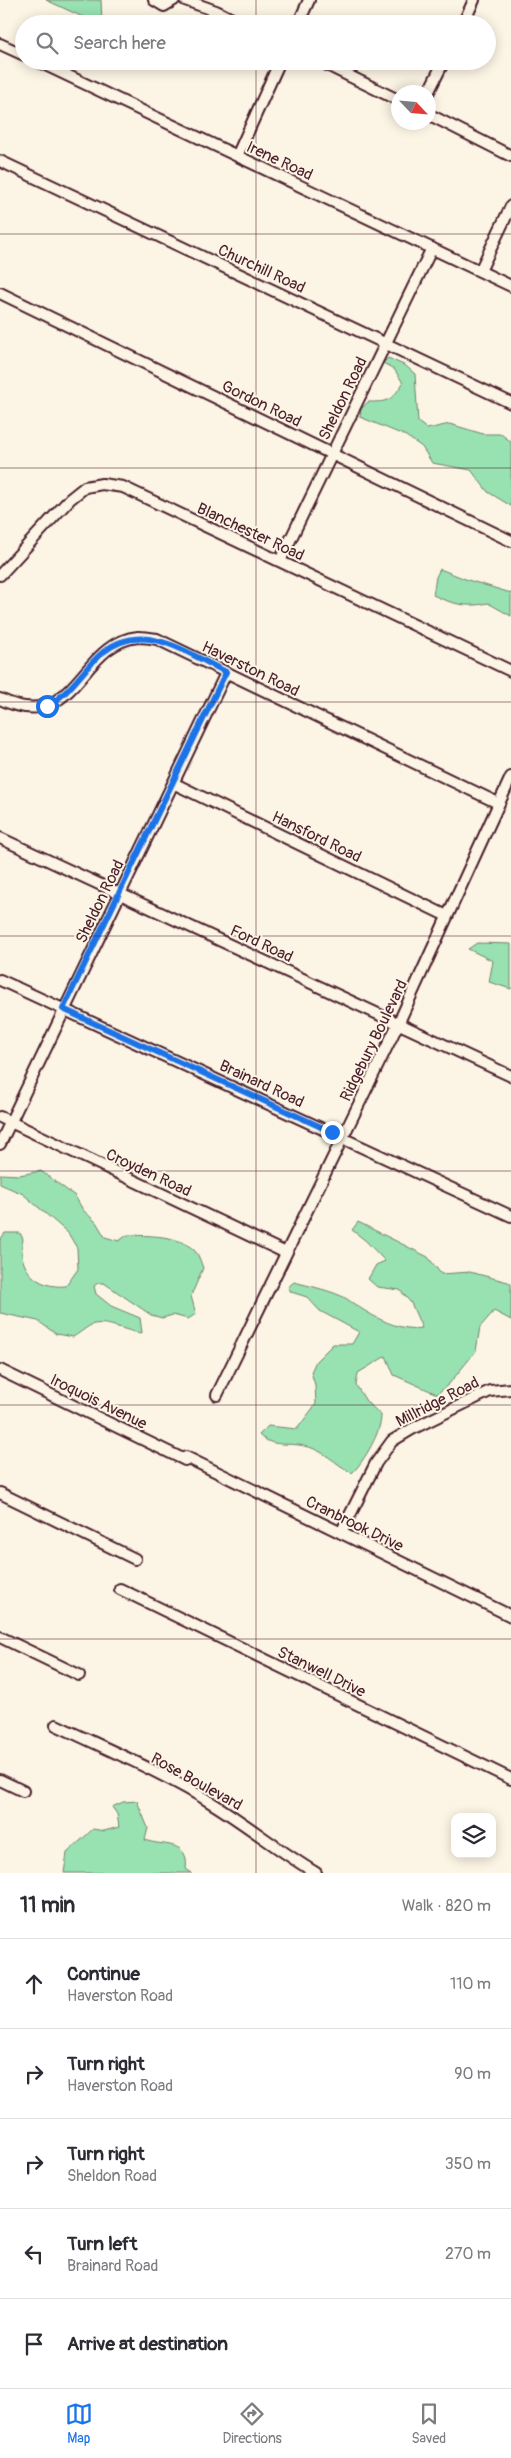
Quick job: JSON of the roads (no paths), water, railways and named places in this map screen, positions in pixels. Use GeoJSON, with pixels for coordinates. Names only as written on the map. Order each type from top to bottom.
{"type":"FeatureCollection","features":[{"type":"Feature","properties":{"kind":"street"},"geometry":{"type":"LineString","coordinates":[[154,0],[164,6],[174,0]]}},
{"type":"Feature","properties":{"kind":"street"},"geometry":{"type":"LineString","coordinates":[[184,0],[224,15]]}},
{"type":"Feature","properties":{"kind":"street"},"geometry":{"type":"LineString","coordinates":[[302,15],[309,0]]}},
{"type":"Feature","properties":{"kind":"street"},"geometry":{"type":"LineString","coordinates":[[467,15],[474,0]]}},
{"type":"Feature","properties":{"kind":"street"},"geometry":{"type":"LineString","coordinates":[[0,44],[15,51]]}},
{"type":"Feature","properties":{"kind":"street","name":"Irene Road"},"geometry":{"type":"LineString","coordinates":[[56,70],[511,286]]}},
{"type":"Feature","properties":{"kind":"street"},"geometry":{"type":"LineString","coordinates":[[237,156],[276,70]]}},
{"type":"Feature","properties":{"kind":"street"},"geometry":{"type":"LineString","coordinates":[[337,70],[391,97]]}},
{"type":"Feature","properties":{"kind":"street"},"geometry":{"type":"LineString","coordinates":[[432,85],[440,70]]}},
{"type":"Feature","properties":{"kind":"street"},"geometry":{"type":"LineString","coordinates":[[436,118],[511,156]]}},
{"type":"Feature","properties":{"kind":"street","name":"Churchill Road"},"geometry":{"type":"LineString","coordinates":[[0,161],[511,403]]}},
{"type":"Feature","properties":{"kind":"street"},"geometry":{"type":"LineString","coordinates":[[480,271],[511,206]]}},
{"type":"Feature","properties":{"kind":"street","name":"Sheldon Road"},"geometry":{"type":"LineString","coordinates":[[280,561],[432,248]]}},
{"type":"Feature","properties":{"kind":"street","name":"Gordon Road"},"geometry":{"type":"LineString","coordinates":[[0,293],[511,541]]}},
{"type":"Feature","properties":{"kind":"street","name":"Blanchester Road"},"geometry":{"type":"LineString","coordinates":[[0,575],[70,499],[85,487],[102,484],[123,486],[511,672]]}},
{"type":"Feature","properties":{"kind":"street","name":"Haverston Road"},"geometry":{"type":"LineString","coordinates":[[0,699],[29,707],[47,706],[63,697],[102,653],[122,642],[138,637],[157,639],[498,803]]}},
{"type":"Feature","properties":{"kind":"street","name":"Sheldon Road"},"geometry":{"type":"LineString","coordinates":[[0,1144],[226,672]]}},
{"type":"Feature","properties":{"kind":"street","name":"Ridgebury Boulevard"},"geometry":{"type":"LineString","coordinates":[[217,1395],[399,1022],[511,776]]}},
{"type":"Feature","properties":{"kind":"street","name":"Hansford Road"},"geometry":{"type":"LineString","coordinates":[[173,783],[447,916]]}},
{"type":"Feature","properties":{"kind":"street","name":"Ford Road"},"geometry":{"type":"LineString","coordinates":[[0,838],[399,1022],[511,1076]]}},
{"type":"Feature","properties":{"kind":"street","name":"Brainard Road"},"geometry":{"type":"LineString","coordinates":[[0,980],[343,1136],[511,1216]]}},
{"type":"Feature","properties":{"kind":"street","name":"Croyden Road"},"geometry":{"type":"LineString","coordinates":[[0,1117],[286,1253]]}},
{"type":"Feature","properties":{"kind":"street","name":"Iroquois Avenue"},"geometry":{"type":"LineString","coordinates":[[0,1370],[185,1459]]}},
{"type":"Feature","properties":{"kind":"street","name":"Millridge Road"},"geometry":{"type":"LineString","coordinates":[[341,1533],[376,1463],[392,1442],[412,1429],[490,1390],[511,1389]]}},
{"type":"Feature","properties":{"kind":"street","name":"Cranbrook Drive"},"geometry":{"type":"LineString","coordinates":[[185,1459],[511,1616]]}},
{"type":"Feature","properties":{"kind":"street"},"geometry":{"type":"LineString","coordinates":[[0,1493],[134,1559]]}},
{"type":"Feature","properties":{"kind":"street","name":"Stanwell Drive"},"geometry":{"type":"LineString","coordinates":[[120,1589],[511,1779]]}},
{"type":"Feature","properties":{"kind":"street"},"geometry":{"type":"LineString","coordinates":[[0,1637],[79,1675]]}},
{"type":"Feature","properties":{"kind":"street","name":"Rose Boulevard"},"geometry":{"type":"LineString","coordinates":[[56,1725],[178,1784],[215,1805],[271,1845],[316,1873]]}},
{"type":"Feature","properties":{"kind":"street"},"geometry":{"type":"LineString","coordinates":[[0,1780],[22,1791]]}}]}
